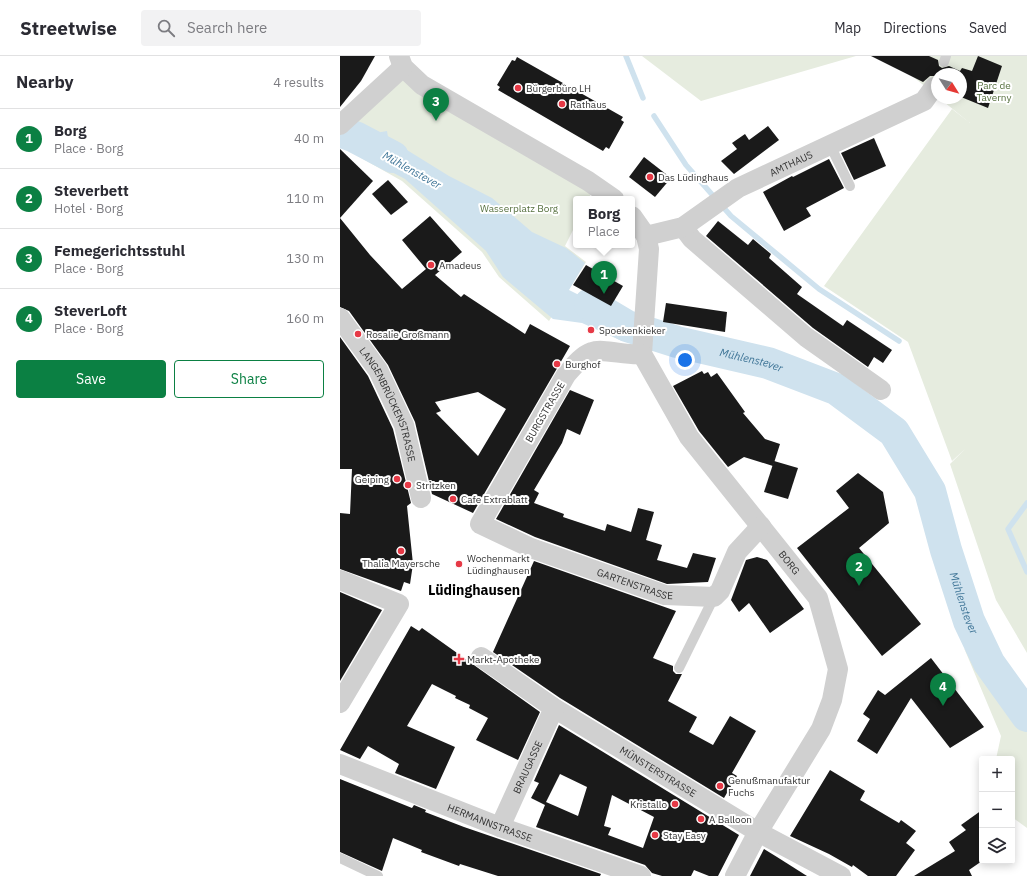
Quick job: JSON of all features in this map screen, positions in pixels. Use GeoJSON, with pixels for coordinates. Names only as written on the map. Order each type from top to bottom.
{"type":"FeatureCollection","features":[{"type":"Feature","properties":{"kind":"street"},"geometry":{"type":"LineString","coordinates":[[342,123],[401,61],[422,85],[568,170],[609,196]]}},
{"type":"Feature","properties":{"kind":"street","name":"AMTHAUS"},"geometry":{"type":"LineString","coordinates":[[646,236],[683,227],[738,188],[924,101],[931,91]]}},
{"type":"Feature","properties":{"kind":"street"},"geometry":{"type":"LineString","coordinates":[[635,220],[646,236],[648,248],[643,351]]}},
{"type":"Feature","properties":{"kind":"street"},"geometry":{"type":"LineString","coordinates":[[683,227],[692,239],[806,337],[880,390]]}},
{"type":"Feature","properties":{"kind":"street","name":"LANGENBRÜCKENSTRASSE"},"geometry":{"type":"LineString","coordinates":[[340,318],[378,370],[404,425],[421,498]]}},
{"type":"Feature","properties":{"kind":"street","name":"BURGSTRASSE"},"geometry":{"type":"LineString","coordinates":[[480,524],[566,376],[581,359],[592,351],[632,356],[643,351]]}},
{"type":"Feature","properties":{"kind":"street","name":"BORG"},"geometry":{"type":"LineString","coordinates":[[643,351],[689,437],[818,598],[838,669],[832,700],[821,729],[758,832],[735,876]]}},
{"type":"Feature","properties":{"kind":"street","name":"GARTENSTRASSE"},"geometry":{"type":"LineString","coordinates":[[480,524],[531,548],[665,595],[714,597]]}},
{"type":"Feature","properties":{"kind":"street"},"geometry":{"type":"LineString","coordinates":[[714,597],[720,591],[737,552],[747,539],[761,526]]}},
{"type":"Feature","properties":{"kind":"street"},"geometry":{"type":"LineString","coordinates":[[340,580],[399,604],[340,703]]}},
{"type":"Feature","properties":{"kind":"street","name":"MÜNSTERSTRASSE"},"geometry":{"type":"LineString","coordinates":[[481,657],[554,708],[758,832],[841,876]]}},
{"type":"Feature","properties":{"kind":"street","name":"BRAUGASSE"},"geometry":{"type":"LineString","coordinates":[[500,827],[554,708]]}},
{"type":"Feature","properties":{"kind":"street","name":"HERMANNSTRASSE"},"geometry":{"type":"LineString","coordinates":[[340,764],[500,827],[632,875]]}},
{"type":"Feature","properties":{"kind":"lane"},"geometry":{"type":"LineString","coordinates":[[830,145],[850,186]]}},
{"type":"Feature","properties":{"kind":"lane"},"geometry":{"type":"LineString","coordinates":[[679,668],[714,597]]}},
{"type":"Feature","properties":{"kind":"lane"},"geometry":{"type":"LineString","coordinates":[[340,858],[378,876]]}},
{"type":"Feature","properties":{"kind":"green space"},"geometry":{"type":"Polygon","coordinates":[[[642,56],[856,56],[701,101],[642,56]]]}},
{"type":"Feature","properties":{"kind":"green space","name":"Parc de Taverny"},"geometry":{"type":"Polygon","coordinates":[[[887,56],[1027,56],[1027,653],[996,600],[950,464],[965,449],[952,461],[908,342],[824,286],[952,109],[970,123],[946,104],[967,104],[967,68],[931,68],[931,91],[887,56]]]}},
{"type":"Feature","properties":{"kind":"green space","name":"Wasserplatz Borg"},"geometry":{"type":"Polygon","coordinates":[[[403,68],[595,187],[590,196],[573,196],[573,230],[565,246],[586,262],[549,321],[499,277],[482,252],[402,181],[340,146],[340,128],[403,68]]]}},
{"type":"Feature","properties":{"kind":"green space"},"geometry":{"type":"Polygon","coordinates":[[[964,648],[1006,709],[1027,731],[1027,828],[1015,819],[1015,756],[997,756],[1001,736],[964,648]]]}},
{"type":"Feature","properties":{"kind":"water"},"geometry":{"type":"Polygon","coordinates":[[[387,131],[389,143],[407,150],[449,176],[492,198],[532,232],[566,248],[585,263],[569,290],[627,319],[627,339],[622,341],[582,323],[553,319],[503,277],[486,251],[405,179],[348,149],[354,143],[352,141],[359,133],[364,135],[387,131]]]}},
{"type":"Feature","properties":{"kind":"building"},"geometry":{"type":"Polygon","coordinates":[[[340,56],[375,56],[361,81],[340,107],[340,56]]]}},
{"type":"Feature","properties":{"kind":"building"},"geometry":{"type":"Polygon","coordinates":[[[871,56],[929,56],[938,60],[939,66],[942,68],[931,68],[931,76],[923,82],[871,56]]]}},
{"type":"Feature","properties":{"kind":"building"},"geometry":{"type":"Polygon","coordinates":[[[978,56],[1002,66],[988,108],[967,99],[967,70],[972,71],[978,56]]]}},
{"type":"Feature","properties":{"kind":"building","name":"Rathaus"},"geometry":{"type":"Polygon","coordinates":[[[517,57],[623,117],[621,120],[624,122],[609,149],[606,147],[603,151],[498,90],[500,87],[497,85],[512,60],[515,61],[517,57]]]}},
{"type":"Feature","properties":{"kind":"building"},"geometry":{"type":"Polygon","coordinates":[[[949,66],[953,68],[942,68],[949,66]]]}},
{"type":"Feature","properties":{"kind":"building"},"geometry":{"type":"Polygon","coordinates":[[[768,126],[779,140],[734,174],[721,161],[737,149],[732,143],[745,134],[749,140],[768,126]]]}},
{"type":"Feature","properties":{"kind":"building"},"geometry":{"type":"Polygon","coordinates":[[[874,138],[886,166],[854,180],[841,153],[874,138]]]}},
{"type":"Feature","properties":{"kind":"building"},"geometry":{"type":"Polygon","coordinates":[[[340,149],[373,181],[340,218],[340,149]]]}},
{"type":"Feature","properties":{"kind":"building","name":"Das Lüdinghaus"},"geometry":{"type":"Polygon","coordinates":[[[644,157],[671,178],[655,197],[629,177],[644,157]]]}},
{"type":"Feature","properties":{"kind":"building"},"geometry":{"type":"Polygon","coordinates":[[[829,159],[844,188],[806,208],[811,216],[784,231],[763,192],[792,176],[793,177],[829,159]]]}},
{"type":"Feature","properties":{"kind":"building"},"geometry":{"type":"Polygon","coordinates":[[[388,180],[408,202],[391,215],[372,194],[388,180]]]}},
{"type":"Feature","properties":{"kind":"building"},"geometry":{"type":"Polygon","coordinates":[[[430,216],[462,252],[435,275],[461,297],[464,294],[525,334],[530,324],[570,346],[473,513],[432,494],[415,422],[388,365],[349,311],[340,307],[340,218],[370,255],[402,289],[426,269],[402,240],[430,216]],[[478,392],[435,402],[441,411],[436,413],[478,456],[506,409],[478,392]]]}},
{"type":"Feature","properties":{"kind":"building"},"geometry":{"type":"Polygon","coordinates":[[[718,221],[748,245],[753,239],[771,254],[769,258],[802,287],[797,294],[843,326],[847,320],[892,350],[883,363],[874,357],[868,367],[813,328],[706,236],[718,221]]]}},
{"type":"Feature","properties":{"kind":"building"},"geometry":{"type":"Polygon","coordinates":[[[586,265],[623,286],[611,306],[573,285],[586,265]]]}},
{"type":"Feature","properties":{"kind":"building"},"geometry":{"type":"Polygon","coordinates":[[[666,303],[727,312],[725,332],[663,322],[666,303]]]}},
{"type":"Feature","properties":{"kind":"building"},"geometry":{"type":"Polygon","coordinates":[[[340,337],[368,376],[393,429],[411,503],[407,506],[413,564],[410,584],[404,582],[401,591],[340,569],[340,513],[350,514],[352,469],[340,469],[340,337]]]}},
{"type":"Feature","properties":{"kind":"building"},"geometry":{"type":"Polygon","coordinates":[[[702,371],[704,374],[708,372],[711,377],[717,373],[745,412],[743,413],[765,439],[780,444],[773,466],[744,457],[728,467],[699,431],[673,386],[702,371]]]}},
{"type":"Feature","properties":{"kind":"building"},"geometry":{"type":"Polygon","coordinates":[[[570,390],[594,400],[580,435],[567,429],[562,443],[534,490],[539,493],[534,503],[564,514],[563,517],[605,531],[607,524],[631,532],[638,508],[654,512],[646,540],[662,545],[657,560],[687,568],[693,553],[716,558],[708,582],[667,584],[535,537],[496,519],[570,390]]]}},
{"type":"Feature","properties":{"kind":"building"},"geometry":{"type":"Polygon","coordinates":[[[774,461],[798,468],[788,499],[764,492],[774,461]]]}},
{"type":"Feature","properties":{"kind":"building"},"geometry":{"type":"Polygon","coordinates":[[[858,473],[883,492],[889,523],[859,548],[921,624],[882,656],[797,548],[849,508],[836,491],[858,473]]]}},
{"type":"Feature","properties":{"kind":"building"},"geometry":{"type":"Polygon","coordinates":[[[757,557],[767,560],[804,609],[770,633],[749,603],[739,612],[731,600],[746,560],[757,557]]]}},
{"type":"Feature","properties":{"kind":"building"},"geometry":{"type":"Polygon","coordinates":[[[534,561],[676,611],[653,658],[673,666],[673,671],[676,674],[682,674],[668,701],[697,717],[689,732],[713,745],[730,716],[756,731],[732,773],[737,776],[724,798],[560,698],[493,652],[534,561]]]}},
{"type":"Feature","properties":{"kind":"building"},"geometry":{"type":"Polygon","coordinates":[[[340,592],[382,610],[340,681],[340,592]]]}},
{"type":"Feature","properties":{"kind":"building"},"geometry":{"type":"Polygon","coordinates":[[[411,626],[419,631],[422,628],[540,712],[518,760],[476,740],[488,718],[469,708],[470,705],[455,698],[456,696],[432,684],[407,726],[455,747],[436,789],[395,773],[399,764],[368,746],[360,759],[340,750],[411,626]]]}},
{"type":"Feature","properties":{"kind":"building"},"geometry":{"type":"Polygon","coordinates":[[[931,658],[984,727],[950,748],[911,698],[877,754],[857,741],[870,719],[863,714],[878,690],[885,695],[931,658]]]}},
{"type":"Feature","properties":{"kind":"building"},"geometry":{"type":"Polygon","coordinates":[[[559,725],[739,835],[718,876],[709,876],[694,870],[691,876],[662,876],[652,873],[645,865],[536,827],[545,805],[531,798],[539,783],[534,781],[559,725]],[[560,774],[546,802],[578,816],[587,787],[560,774]],[[612,795],[604,826],[611,828],[608,835],[643,848],[654,817],[612,795]]]}},
{"type":"Feature","properties":{"kind":"building"},"geometry":{"type":"Polygon","coordinates":[[[830,770],[865,791],[860,800],[899,823],[901,820],[916,831],[906,843],[915,850],[896,876],[868,876],[853,865],[852,867],[829,854],[790,836],[830,770]]]}},
{"type":"Feature","properties":{"kind":"building"},"geometry":{"type":"Polygon","coordinates":[[[340,779],[412,808],[414,805],[426,810],[425,812],[464,827],[601,874],[600,876],[498,876],[460,864],[459,866],[421,852],[422,850],[393,838],[382,871],[340,852],[340,779]]]}},
{"type":"Feature","properties":{"kind":"building"},"geometry":{"type":"Polygon","coordinates":[[[979,812],[979,863],[969,870],[972,876],[914,876],[955,851],[949,842],[966,830],[961,825],[979,812]]]}},
{"type":"Feature","properties":{"kind":"building"},"geometry":{"type":"Polygon","coordinates":[[[764,849],[777,857],[807,876],[750,876],[764,849]]]}},
{"type":"Feature","properties":{"kind":"waterway"},"geometry":{"type":"LineString","coordinates":[[626,56],[643,98]]}},
{"type":"Feature","properties":{"kind":"waterway"},"geometry":{"type":"LineString","coordinates":[[654,116],[686,165],[731,216],[819,289],[899,341]]}},
{"type":"Feature","properties":{"kind":"waterway","name":"Mühlenstever"},"geometry":{"type":"LineString","coordinates":[[340,131],[355,137],[393,157]]}},
{"type":"Feature","properties":{"kind":"waterway","name":"Mühlenstever"},"geometry":{"type":"LineString","coordinates":[[590,304],[627,326],[677,342],[768,363],[836,389],[894,432],[930,491],[946,550],[969,621],[989,663],[1027,716]]}},
{"type":"Feature","properties":{"kind":"waterway"},"geometry":{"type":"LineString","coordinates":[[1027,503],[1008,529],[1027,572]]}},
{"type":"Feature","properties":{"kind":"place","name":"Bürgerbüro LH"},"geometry":{"type":"Point","coordinates":[518,88]}},
{"type":"Feature","properties":{"kind":"place","name":"Rathaus"},"geometry":{"type":"Point","coordinates":[562,104]}},
{"type":"Feature","properties":{"kind":"place","name":"Femegerichtsstuhl"},"geometry":{"type":"Point","coordinates":[436,121]}},
{"type":"Feature","properties":{"kind":"place","name":"Das Lüdinghaus"},"geometry":{"type":"Point","coordinates":[650,177]}},
{"type":"Feature","properties":{"kind":"place","name":"Amadeus"},"geometry":{"type":"Point","coordinates":[431,265]}},
{"type":"Feature","properties":{"kind":"place","name":"Borg"},"geometry":{"type":"Point","coordinates":[604,294]}},
{"type":"Feature","properties":{"kind":"place","name":"Spoekenkieker"},"geometry":{"type":"Point","coordinates":[591,330]}},
{"type":"Feature","properties":{"kind":"place","name":"Rosalie Großmann"},"geometry":{"type":"Point","coordinates":[358,334]}},
{"type":"Feature","properties":{"kind":"place","name":"Burghof"},"geometry":{"type":"Point","coordinates":[557,364]}},
{"type":"Feature","properties":{"kind":"place","name":"Geiping"},"geometry":{"type":"Point","coordinates":[397,479]}},
{"type":"Feature","properties":{"kind":"place","name":"Stritzken"},"geometry":{"type":"Point","coordinates":[408,485]}},
{"type":"Feature","properties":{"kind":"place","name":"Cafe Extrablatt"},"geometry":{"type":"Point","coordinates":[453,499]}},
{"type":"Feature","properties":{"kind":"place","name":"Thalia Mayersche"},"geometry":{"type":"Point","coordinates":[401,551]}},
{"type":"Feature","properties":{"kind":"place","name":"Wochenmarkt Lüdinghausen"},"geometry":{"type":"Point","coordinates":[459,564]}},
{"type":"Feature","properties":{"kind":"place","name":"Steverbett"},"geometry":{"type":"Point","coordinates":[859,586]}},
{"type":"Feature","properties":{"kind":"place","name":"Markt-Apotheke"},"geometry":{"type":"Point","coordinates":[459,659]}},
{"type":"Feature","properties":{"kind":"place","name":"SteverLoft"},"geometry":{"type":"Point","coordinates":[943,706]}},
{"type":"Feature","properties":{"kind":"place","name":"Genußmanufaktur Fuchs"},"geometry":{"type":"Point","coordinates":[720,786]}},
{"type":"Feature","properties":{"kind":"place","name":"Kristallo"},"geometry":{"type":"Point","coordinates":[675,804]}},
{"type":"Feature","properties":{"kind":"place","name":"A Balloon"},"geometry":{"type":"Point","coordinates":[701,819]}},
{"type":"Feature","properties":{"kind":"place","name":"Stay Easy"},"geometry":{"type":"Point","coordinates":[655,835]}},
{"type":"Feature","properties":{"kind":"district","name":"Lüdinghausen"},"geometry":{"type":"Point","coordinates":[474,590]}}]}
